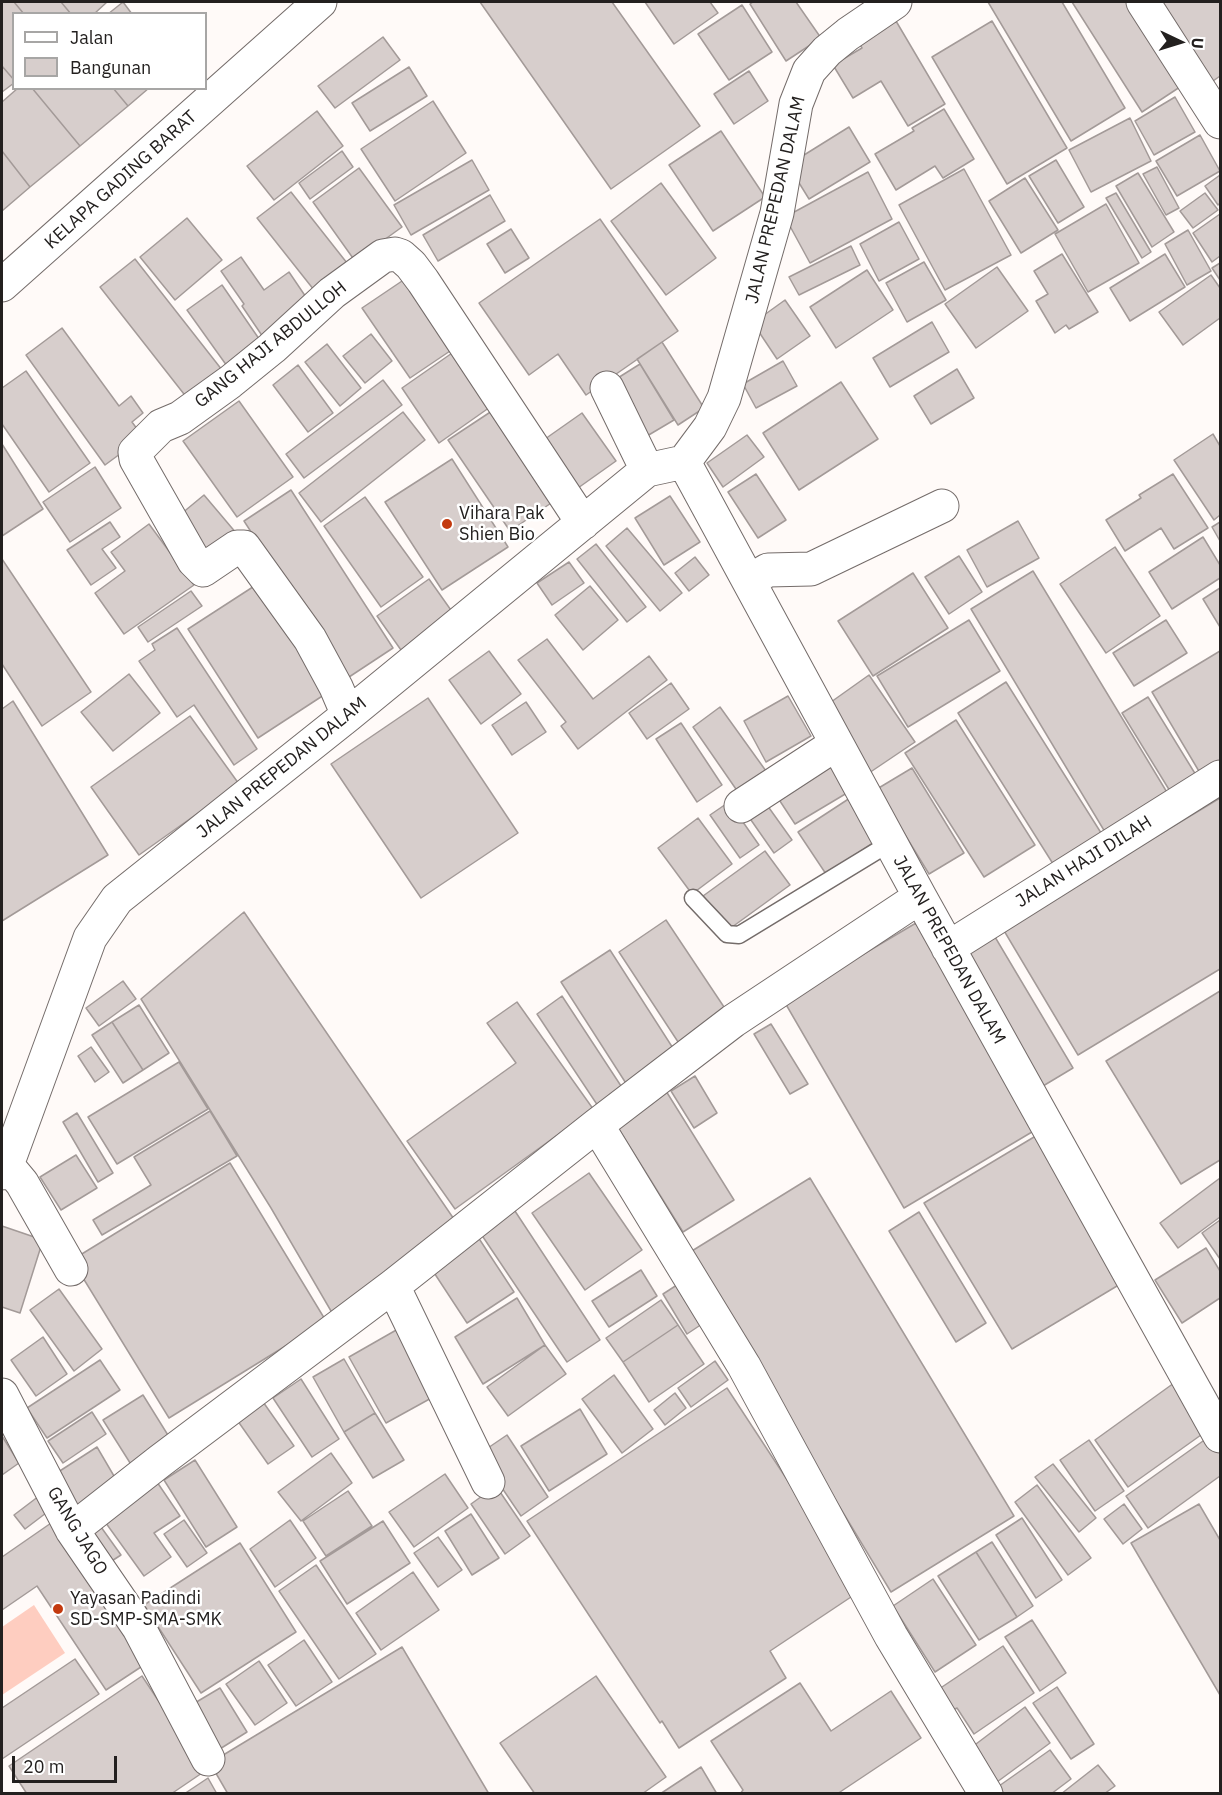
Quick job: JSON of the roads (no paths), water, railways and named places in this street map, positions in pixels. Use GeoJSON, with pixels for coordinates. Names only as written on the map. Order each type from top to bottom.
{"type":"FeatureCollection","features":[{"type":"Feature","properties":{"kind":"street","name":"KELAPA GADING BARAT"},"geometry":{"type":"LineString","coordinates":[[2,285],[320,2]]}},
{"type":"Feature","properties":{"kind":"street","name":"JALAN PREPEDAN DALAM"},"geometry":{"type":"LineString","coordinates":[[4,1169],[90,938],[117,899],[348,715],[647,470],[684,462],[710,427],[724,398],[777,213],[796,104],[809,72],[827,51],[895,2]]}},
{"type":"Feature","properties":{"kind":"street"},"geometry":{"type":"LineString","coordinates":[[1143,2],[1221,122]]}},
{"type":"Feature","properties":{"kind":"street","name":"GANG HAJI ABDULLOH"},"geometry":{"type":"LineString","coordinates":[[348,715],[310,639],[244,547],[237,547],[204,570],[194,561],[136,459],[135,452],[161,426],[180,418],[230,382],[272,348],[332,293],[383,256],[394,254],[401,256],[411,265],[423,281],[583,523]]}},
{"type":"Feature","properties":{"kind":"street"},"geometry":{"type":"LineString","coordinates":[[607,388],[647,470]]}},
{"type":"Feature","properties":{"kind":"street","name":"JALAN PREPEDAN DALAM"},"geometry":{"type":"LineString","coordinates":[[684,462],[890,843],[1221,1436]]}},
{"type":"Feature","properties":{"kind":"street"},"geometry":{"type":"LineString","coordinates":[[749,581],[768,570],[811,569],[942,506]]}},
{"type":"Feature","properties":{"kind":"street"},"geometry":{"type":"LineString","coordinates":[[741,806],[837,744]]}},
{"type":"Feature","properties":{"kind":"street","name":"JALAN HAJI DILAH"},"geometry":{"type":"LineString","coordinates":[[948,948],[1221,777]]}},
{"type":"Feature","properties":{"kind":"street"},"geometry":{"type":"LineString","coordinates":[[72,1530],[393,1286],[733,1021],[920,897]]}},
{"type":"Feature","properties":{"kind":"street"},"geometry":{"type":"LineString","coordinates":[[597,1125],[744,1366],[891,1636],[986,1794]]}},
{"type":"Feature","properties":{"kind":"street"},"geometry":{"type":"LineString","coordinates":[[4,1169],[22,1183],[71,1269]]}},
{"type":"Feature","properties":{"kind":"street"},"geometry":{"type":"LineString","coordinates":[[393,1286],[488,1482]]}},
{"type":"Feature","properties":{"kind":"street","name":"GANG JAGO"},"geometry":{"type":"LineString","coordinates":[[2,1395],[72,1530],[139,1628],[208,1759]]}},
{"type":"Feature","properties":{"kind":"lane"},"geometry":{"type":"LineString","coordinates":[[693,898],[727,934],[739,935],[890,843]]}},
{"type":"Feature","properties":{"kind":"place","name":"Vihara Pak Shien Bio"},"geometry":{"type":"Point","coordinates":[447,524]}},
{"type":"Feature","properties":{"kind":"place","name":"Yayasan Padindi SD-SMP-SMA-SMK"},"geometry":{"type":"Point","coordinates":[58,1609]}}]}
